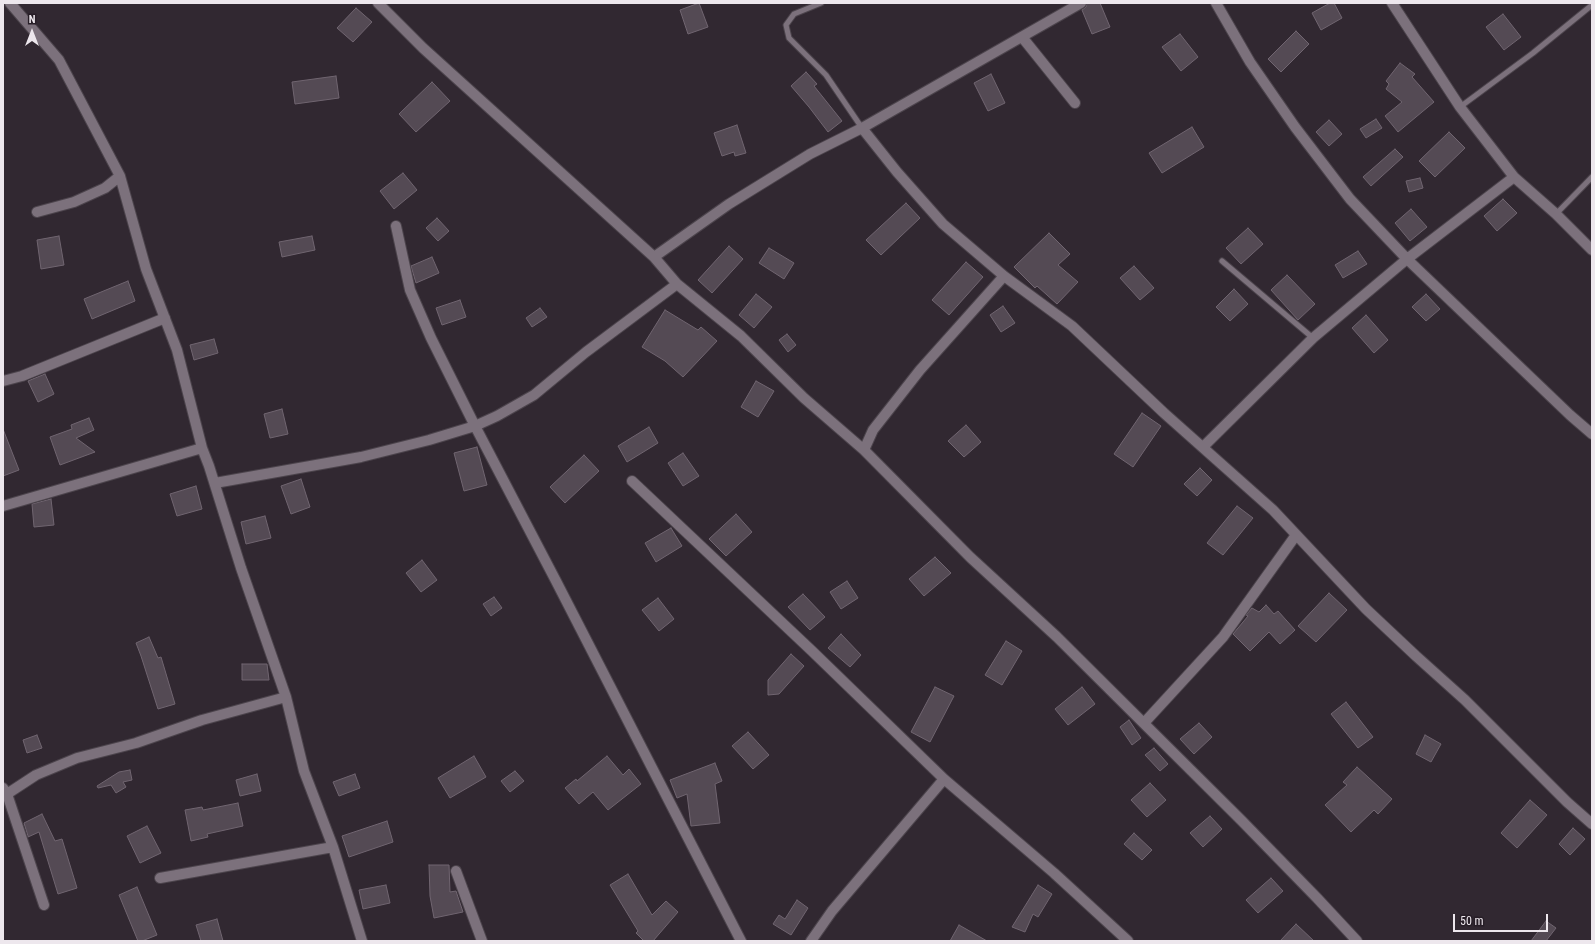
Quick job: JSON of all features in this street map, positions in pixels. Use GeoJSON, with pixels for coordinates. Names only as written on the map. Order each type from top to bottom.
{"type":"FeatureCollection","features":[{"type":"Feature","properties":{"kind":"street"},"geometry":{"type":"LineString","coordinates":[[10,3],[59,60],[120,176],[146,269],[177,350],[202,448],[215,482],[241,568],[286,697],[304,771],[334,847],[362,941]]}},
{"type":"Feature","properties":{"kind":"street"},"geometry":{"type":"LineString","coordinates":[[378,3],[423,48],[654,257],[677,284],[741,336],[804,398],[864,450],[970,557],[1056,637],[1144,723],[1312,892],[1357,941]]}},
{"type":"Feature","properties":{"kind":"street"},"geometry":{"type":"LineString","coordinates":[[654,257],[729,204],[810,154],[862,128],[1081,3]]}},
{"type":"Feature","properties":{"kind":"street"},"geometry":{"type":"LineString","coordinates":[[1216,3],[1250,62],[1295,127],[1350,198],[1407,259],[1570,415],[1592,434]]}},
{"type":"Feature","properties":{"kind":"street"},"geometry":{"type":"LineString","coordinates":[[1392,3],[1460,107],[1514,177],[1556,214],[1592,250]]}},
{"type":"Feature","properties":{"kind":"street"},"geometry":{"type":"LineString","coordinates":[[1022,37],[1075,103]]}},
{"type":"Feature","properties":{"kind":"street"},"geometry":{"type":"LineString","coordinates":[[862,128],[897,172],[943,224],[1004,276],[1072,326],[1132,384],[1273,510],[1366,609],[1465,700],[1567,802],[1592,824]]}},
{"type":"Feature","properties":{"kind":"street"},"geometry":{"type":"LineString","coordinates":[[37,212],[74,202],[105,188],[120,176]]}},
{"type":"Feature","properties":{"kind":"street"},"geometry":{"type":"LineString","coordinates":[[1203,447],[1313,338],[1407,259],[1514,177]]}},
{"type":"Feature","properties":{"kind":"street"},"geometry":{"type":"LineString","coordinates":[[396,226],[410,290],[431,338],[475,426],[556,581],[741,941],[715,890]]}},
{"type":"Feature","properties":{"kind":"street"},"geometry":{"type":"LineString","coordinates":[[864,450],[872,430],[920,370],[1004,276]]}},
{"type":"Feature","properties":{"kind":"street"},"geometry":{"type":"LineString","coordinates":[[215,482],[361,457],[475,426],[534,396],[586,352],[677,284]]}},
{"type":"Feature","properties":{"kind":"street"},"geometry":{"type":"LineString","coordinates":[[3,381],[22,376],[165,318]]}},
{"type":"Feature","properties":{"kind":"street"},"geometry":{"type":"LineString","coordinates":[[3,506],[202,448]]}},
{"type":"Feature","properties":{"kind":"street"},"geometry":{"type":"LineString","coordinates":[[632,482],[784,625],[944,779],[1054,873],[1128,941]]}},
{"type":"Feature","properties":{"kind":"street"},"geometry":{"type":"LineString","coordinates":[[1144,723],[1223,637],[1296,535]]}},
{"type":"Feature","properties":{"kind":"street"},"geometry":{"type":"LineString","coordinates":[[44,905],[5,791],[77,758],[136,743],[202,720],[286,697]]}},
{"type":"Feature","properties":{"kind":"street"},"geometry":{"type":"LineString","coordinates":[[811,941],[832,911],[944,779]]}},
{"type":"Feature","properties":{"kind":"street"},"geometry":{"type":"LineString","coordinates":[[160,878],[215,870],[334,847]]}},
{"type":"Feature","properties":{"kind":"street"},"geometry":{"type":"LineString","coordinates":[[456,871],[482,941]]}},
{"type":"Feature","properties":{"kind":"lane"},"geometry":{"type":"LineString","coordinates":[[821,3],[794,14],[786,25],[789,38],[826,75],[862,128]]}},
{"type":"Feature","properties":{"kind":"lane"},"geometry":{"type":"LineString","coordinates":[[1460,107],[1532,53],[1592,5]]}},
{"type":"Feature","properties":{"kind":"lane"},"geometry":{"type":"LineString","coordinates":[[1556,214],[1592,177]]}},
{"type":"Feature","properties":{"kind":"lane"},"geometry":{"type":"LineString","coordinates":[[1222,261],[1313,338]]}},
{"type":"Feature","properties":{"kind":"building"},"geometry":{"type":"Polygon","coordinates":[[[699,3],[708,27],[688,34],[680,10],[699,3]]]}},
{"type":"Feature","properties":{"kind":"building"},"geometry":{"type":"Polygon","coordinates":[[[1087,3],[1100,3],[1110,27],[1092,34],[1082,10],[1086,7],[1087,3]]]}},
{"type":"Feature","properties":{"kind":"building"},"geometry":{"type":"Polygon","coordinates":[[[1330,3],[1334,3],[1342,18],[1321,30],[1312,13],[1330,3]]]}},
{"type":"Feature","properties":{"kind":"building"},"geometry":{"type":"Polygon","coordinates":[[[356,8],[372,22],[353,42],[337,28],[356,8]]]}},
{"type":"Feature","properties":{"kind":"building"},"geometry":{"type":"Polygon","coordinates":[[[1503,14],[1521,37],[1504,50],[1486,27],[1503,14]]]}},
{"type":"Feature","properties":{"kind":"building"},"geometry":{"type":"Polygon","coordinates":[[[1296,31],[1309,44],[1281,72],[1268,59],[1296,31]]]}},
{"type":"Feature","properties":{"kind":"building"},"geometry":{"type":"Polygon","coordinates":[[[1180,34],[1198,57],[1181,71],[1162,47],[1180,34]]]}},
{"type":"Feature","properties":{"kind":"building"},"geometry":{"type":"Polygon","coordinates":[[[1400,63],[1415,74],[1412,77],[1434,102],[1398,132],[1385,116],[1402,102],[1386,89],[1389,84],[1386,81],[1400,63]]]}},
{"type":"Feature","properties":{"kind":"building"},"geometry":{"type":"Polygon","coordinates":[[[806,72],[817,84],[814,86],[842,121],[828,132],[791,86],[806,72]]]}},
{"type":"Feature","properties":{"kind":"building"},"geometry":{"type":"Polygon","coordinates":[[[991,74],[1005,103],[988,111],[974,83],[991,74]]]}},
{"type":"Feature","properties":{"kind":"building"},"geometry":{"type":"Polygon","coordinates":[[[336,76],[339,98],[295,104],[292,82],[336,76]]]}},
{"type":"Feature","properties":{"kind":"building"},"geometry":{"type":"Polygon","coordinates":[[[432,82],[450,101],[416,132],[399,114],[432,82]]]}},
{"type":"Feature","properties":{"kind":"building"},"geometry":{"type":"Polygon","coordinates":[[[1376,119],[1382,128],[1366,138],[1360,129],[1376,119]]]}},
{"type":"Feature","properties":{"kind":"building"},"geometry":{"type":"Polygon","coordinates":[[[1329,120],[1342,134],[1329,146],[1316,132],[1329,120]]]}},
{"type":"Feature","properties":{"kind":"building"},"geometry":{"type":"Polygon","coordinates":[[[737,125],[746,153],[735,156],[734,152],[722,156],[714,133],[737,125]]]}},
{"type":"Feature","properties":{"kind":"building"},"geometry":{"type":"Polygon","coordinates":[[[1192,127],[1204,147],[1162,173],[1149,153],[1192,127]]]}},
{"type":"Feature","properties":{"kind":"building"},"geometry":{"type":"Polygon","coordinates":[[[1449,132],[1465,148],[1435,177],[1419,161],[1449,132]]]}},
{"type":"Feature","properties":{"kind":"building"},"geometry":{"type":"Polygon","coordinates":[[[1395,149],[1403,157],[1371,186],[1363,177],[1395,149]]]}},
{"type":"Feature","properties":{"kind":"building"},"geometry":{"type":"Polygon","coordinates":[[[403,173],[417,190],[394,209],[380,191],[403,173]]]}},
{"type":"Feature","properties":{"kind":"building"},"geometry":{"type":"Polygon","coordinates":[[[1420,178],[1423,188],[1409,192],[1406,181],[1420,178]]]}},
{"type":"Feature","properties":{"kind":"building"},"geometry":{"type":"Polygon","coordinates":[[[1503,199],[1517,213],[1497,231],[1484,216],[1503,199]]]}},
{"type":"Feature","properties":{"kind":"building"},"geometry":{"type":"Polygon","coordinates":[[[906,203],[920,218],[881,255],[866,240],[906,203]]]}},
{"type":"Feature","properties":{"kind":"building"},"geometry":{"type":"Polygon","coordinates":[[[1411,209],[1427,227],[1410,241],[1395,223],[1411,209]]]}},
{"type":"Feature","properties":{"kind":"building"},"geometry":{"type":"Polygon","coordinates":[[[437,218],[449,231],[438,241],[426,228],[437,218]]]}},
{"type":"Feature","properties":{"kind":"building"},"geometry":{"type":"Polygon","coordinates":[[[1248,228],[1263,244],[1241,264],[1226,248],[1248,228]]]}},
{"type":"Feature","properties":{"kind":"building"},"geometry":{"type":"Polygon","coordinates":[[[1049,233],[1070,254],[1058,265],[1078,282],[1057,304],[1037,286],[1035,288],[1014,267],[1049,233]]]}},
{"type":"Feature","properties":{"kind":"building"},"geometry":{"type":"Polygon","coordinates":[[[59,236],[64,265],[41,269],[37,240],[59,236]]]}},
{"type":"Feature","properties":{"kind":"building"},"geometry":{"type":"Polygon","coordinates":[[[312,236],[315,250],[282,257],[279,242],[312,236]]]}},
{"type":"Feature","properties":{"kind":"building"},"geometry":{"type":"Polygon","coordinates":[[[729,246],[743,259],[712,293],[698,280],[729,246]]]}},
{"type":"Feature","properties":{"kind":"building"},"geometry":{"type":"Polygon","coordinates":[[[769,248],[794,263],[784,279],[759,263],[769,248]]]}},
{"type":"Feature","properties":{"kind":"building"},"geometry":{"type":"Polygon","coordinates":[[[1358,251],[1367,264],[1343,278],[1335,265],[1358,251]]]}},
{"type":"Feature","properties":{"kind":"building"},"geometry":{"type":"Polygon","coordinates":[[[432,257],[439,273],[416,283],[411,266],[432,257]]]}},
{"type":"Feature","properties":{"kind":"building"},"geometry":{"type":"Polygon","coordinates":[[[966,262],[983,277],[949,315],[932,300],[966,262]]]}},
{"type":"Feature","properties":{"kind":"building"},"geometry":{"type":"Polygon","coordinates":[[[1134,266],[1154,288],[1140,300],[1120,278],[1134,266]]]}},
{"type":"Feature","properties":{"kind":"building"},"geometry":{"type":"Polygon","coordinates":[[[1287,275],[1315,304],[1298,320],[1271,290],[1287,275]]]}},
{"type":"Feature","properties":{"kind":"building"},"geometry":{"type":"Polygon","coordinates":[[[128,281],[135,301],[92,319],[84,299],[128,281]]]}},
{"type":"Feature","properties":{"kind":"building"},"geometry":{"type":"Polygon","coordinates":[[[1234,289],[1248,304],[1230,321],[1216,307],[1234,289]]]}},
{"type":"Feature","properties":{"kind":"building"},"geometry":{"type":"Polygon","coordinates":[[[756,294],[772,307],[754,328],[739,315],[756,294]]]}},
{"type":"Feature","properties":{"kind":"building"},"geometry":{"type":"Polygon","coordinates":[[[1426,294],[1440,309],[1426,321],[1412,307],[1426,294]]]}},
{"type":"Feature","properties":{"kind":"building"},"geometry":{"type":"Polygon","coordinates":[[[460,300],[466,317],[442,325],[436,308],[460,300]]]}},
{"type":"Feature","properties":{"kind":"building"},"geometry":{"type":"Polygon","coordinates":[[[1003,306],[1015,323],[1001,332],[990,315],[1003,306]]]}},
{"type":"Feature","properties":{"kind":"building"},"geometry":{"type":"Polygon","coordinates":[[[540,308],[547,317],[532,327],[526,318],[540,308]]]}},
{"type":"Feature","properties":{"kind":"building"},"geometry":{"type":"Polygon","coordinates":[[[665,310],[698,330],[701,327],[717,341],[683,377],[665,361],[642,347],[665,310]]]}},
{"type":"Feature","properties":{"kind":"building"},"geometry":{"type":"Polygon","coordinates":[[[1366,315],[1388,340],[1374,353],[1352,328],[1366,315]]]}},
{"type":"Feature","properties":{"kind":"building"},"geometry":{"type":"Polygon","coordinates":[[[787,334],[796,345],[788,352],[779,340],[787,334]]]}},
{"type":"Feature","properties":{"kind":"building"},"geometry":{"type":"Polygon","coordinates":[[[214,339],[218,353],[194,360],[190,345],[214,339]]]}},
{"type":"Feature","properties":{"kind":"building"},"geometry":{"type":"Polygon","coordinates":[[[45,374],[54,394],[38,402],[28,381],[45,374]]]}},
{"type":"Feature","properties":{"kind":"building"},"geometry":{"type":"Polygon","coordinates":[[[756,381],[774,391],[758,417],[741,407],[756,381]]]}},
{"type":"Feature","properties":{"kind":"building"},"geometry":{"type":"Polygon","coordinates":[[[282,409],[288,434],[270,438],[264,414],[282,409]]]}},
{"type":"Feature","properties":{"kind":"building"},"geometry":{"type":"Polygon","coordinates":[[[1142,413],[1161,426],[1133,467],[1114,454],[1142,413]]]}},
{"type":"Feature","properties":{"kind":"building"},"geometry":{"type":"Polygon","coordinates":[[[89,418],[94,430],[76,438],[95,452],[60,465],[50,437],[72,429],[71,425],[89,418]]]}},
{"type":"Feature","properties":{"kind":"building"},"geometry":{"type":"Polygon","coordinates":[[[966,425],[981,442],[964,457],[948,441],[966,425]]]}},
{"type":"Feature","properties":{"kind":"building"},"geometry":{"type":"Polygon","coordinates":[[[649,427],[658,443],[627,462],[618,446],[649,427]]]}},
{"type":"Feature","properties":{"kind":"building"},"geometry":{"type":"Polygon","coordinates":[[[3,429],[19,470],[3,476],[3,429]]]}},
{"type":"Feature","properties":{"kind":"building"},"geometry":{"type":"Polygon","coordinates":[[[477,447],[487,485],[464,491],[454,453],[477,447]]]}},
{"type":"Feature","properties":{"kind":"building"},"geometry":{"type":"Polygon","coordinates":[[[683,453],[699,476],[683,486],[668,463],[683,453]]]}},
{"type":"Feature","properties":{"kind":"building"},"geometry":{"type":"Polygon","coordinates":[[[584,455],[599,471],[565,503],[550,487],[584,455]]]}},
{"type":"Feature","properties":{"kind":"building"},"geometry":{"type":"Polygon","coordinates":[[[1200,468],[1212,480],[1197,496],[1184,484],[1200,468]]]}},
{"type":"Feature","properties":{"kind":"building"},"geometry":{"type":"Polygon","coordinates":[[[301,479],[310,507],[291,514],[281,486],[301,479]]]}},
{"type":"Feature","properties":{"kind":"building"},"geometry":{"type":"Polygon","coordinates":[[[196,486],[202,509],[177,516],[170,494],[196,486]]]}},
{"type":"Feature","properties":{"kind":"building"},"geometry":{"type":"Polygon","coordinates":[[[51,499],[54,525],[34,527],[32,504],[51,499]]]}},
{"type":"Feature","properties":{"kind":"building"},"geometry":{"type":"Polygon","coordinates":[[[1237,506],[1253,518],[1223,555],[1207,543],[1237,506]]]}},
{"type":"Feature","properties":{"kind":"building"},"geometry":{"type":"Polygon","coordinates":[[[736,514],[752,532],[726,556],[709,539],[736,514]]]}},
{"type":"Feature","properties":{"kind":"building"},"geometry":{"type":"Polygon","coordinates":[[[265,516],[271,538],[246,544],[241,522],[265,516]]]}},
{"type":"Feature","properties":{"kind":"building"},"geometry":{"type":"Polygon","coordinates":[[[671,528],[682,546],[656,562],[645,543],[671,528]]]}},
{"type":"Feature","properties":{"kind":"building"},"geometry":{"type":"Polygon","coordinates":[[[935,557],[951,573],[924,596],[909,579],[935,557]]]}},
{"type":"Feature","properties":{"kind":"building"},"geometry":{"type":"Polygon","coordinates":[[[422,560],[437,580],[421,592],[406,573],[422,560]]]}},
{"type":"Feature","properties":{"kind":"building"},"geometry":{"type":"Polygon","coordinates":[[[847,581],[858,598],[841,609],[830,592],[847,581]]]}},
{"type":"Feature","properties":{"kind":"building"},"geometry":{"type":"Polygon","coordinates":[[[1329,593],[1347,610],[1316,642],[1298,626],[1329,593]]]}},
{"type":"Feature","properties":{"kind":"building"},"geometry":{"type":"Polygon","coordinates":[[[803,594],[825,617],[810,630],[788,607],[803,594]]]}},
{"type":"Feature","properties":{"kind":"building"},"geometry":{"type":"Polygon","coordinates":[[[494,597],[502,608],[491,616],[483,604],[494,597]]]}},
{"type":"Feature","properties":{"kind":"building"},"geometry":{"type":"Polygon","coordinates":[[[658,598],[674,619],[659,631],[642,610],[658,598]]]}},
{"type":"Feature","properties":{"kind":"building"},"geometry":{"type":"Polygon","coordinates":[[[1266,605],[1274,614],[1278,611],[1295,630],[1280,644],[1269,632],[1250,651],[1233,634],[1248,616],[1246,615],[1252,608],[1259,612],[1266,605]]]}},
{"type":"Feature","properties":{"kind":"building"},"geometry":{"type":"Polygon","coordinates":[[[841,634],[861,655],[850,667],[828,648],[841,634]]]}},
{"type":"Feature","properties":{"kind":"building"},"geometry":{"type":"Polygon","coordinates":[[[149,637],[158,658],[161,657],[175,704],[158,709],[136,643],[149,637]]]}},
{"type":"Feature","properties":{"kind":"building"},"geometry":{"type":"Polygon","coordinates":[[[1006,641],[1022,651],[1002,685],[985,675],[1006,641]]]}},
{"type":"Feature","properties":{"kind":"building"},"geometry":{"type":"Polygon","coordinates":[[[791,654],[804,666],[779,694],[768,695],[768,680],[791,654]]]}},
{"type":"Feature","properties":{"kind":"building"},"geometry":{"type":"Polygon","coordinates":[[[242,664],[267,664],[269,680],[242,680],[242,664]]]}},
{"type":"Feature","properties":{"kind":"building"},"geometry":{"type":"Polygon","coordinates":[[[935,687],[954,696],[930,742],[911,732],[935,687]]]}},
{"type":"Feature","properties":{"kind":"building"},"geometry":{"type":"Polygon","coordinates":[[[1082,687],[1095,704],[1068,725],[1055,709],[1082,687]]]}},
{"type":"Feature","properties":{"kind":"building"},"geometry":{"type":"Polygon","coordinates":[[[1346,702],[1373,737],[1358,748],[1331,714],[1346,702]]]}},
{"type":"Feature","properties":{"kind":"building"},"geometry":{"type":"Polygon","coordinates":[[[1129,720],[1141,738],[1132,745],[1120,727],[1129,720]]]}},
{"type":"Feature","properties":{"kind":"building"},"geometry":{"type":"Polygon","coordinates":[[[1199,723],[1212,737],[1194,754],[1180,739],[1199,723]]]}},
{"type":"Feature","properties":{"kind":"building"},"geometry":{"type":"Polygon","coordinates":[[[748,732],[769,755],[753,769],[732,746],[748,732]]]}},
{"type":"Feature","properties":{"kind":"building"},"geometry":{"type":"Polygon","coordinates":[[[37,735],[42,748],[27,753],[23,740],[37,735]]]}},
{"type":"Feature","properties":{"kind":"building"},"geometry":{"type":"Polygon","coordinates":[[[1425,735],[1441,744],[1431,762],[1416,754],[1425,735]]]}},
{"type":"Feature","properties":{"kind":"building"},"geometry":{"type":"Polygon","coordinates":[[[1154,748],[1168,764],[1160,771],[1145,755],[1154,748]]]}},
{"type":"Feature","properties":{"kind":"building"},"geometry":{"type":"Polygon","coordinates":[[[474,756],[486,777],[450,798],[438,778],[474,756]]]}},
{"type":"Feature","properties":{"kind":"building"},"geometry":{"type":"Polygon","coordinates":[[[607,756],[623,775],[629,769],[641,784],[608,810],[593,792],[579,804],[565,788],[576,779],[577,781],[607,756]]]}},
{"type":"Feature","properties":{"kind":"building"},"geometry":{"type":"Polygon","coordinates":[[[715,763],[722,781],[715,784],[720,823],[691,826],[687,794],[677,798],[670,780],[715,763]]]}},
{"type":"Feature","properties":{"kind":"building"},"geometry":{"type":"Polygon","coordinates":[[[1357,767],[1392,799],[1378,814],[1374,810],[1351,832],[1325,805],[1347,785],[1343,782],[1357,767]]]}},
{"type":"Feature","properties":{"kind":"building"},"geometry":{"type":"Polygon","coordinates":[[[130,770],[132,780],[123,782],[126,787],[116,793],[111,785],[98,788],[97,786],[119,772],[130,770]]]}},
{"type":"Feature","properties":{"kind":"building"},"geometry":{"type":"Polygon","coordinates":[[[515,771],[524,781],[510,792],[501,781],[515,771]]]}},
{"type":"Feature","properties":{"kind":"building"},"geometry":{"type":"Polygon","coordinates":[[[257,774],[261,791],[240,796],[236,780],[257,774]]]}},
{"type":"Feature","properties":{"kind":"building"},"geometry":{"type":"Polygon","coordinates":[[[355,774],[360,788],[339,796],[333,782],[355,774]]]}},
{"type":"Feature","properties":{"kind":"building"},"geometry":{"type":"Polygon","coordinates":[[[1150,783],[1166,800],[1147,817],[1131,800],[1150,783]]]}},
{"type":"Feature","properties":{"kind":"building"},"geometry":{"type":"Polygon","coordinates":[[[1530,800],[1547,815],[1517,848],[1501,833],[1530,800]]]}},
{"type":"Feature","properties":{"kind":"building"},"geometry":{"type":"Polygon","coordinates":[[[238,803],[243,826],[207,834],[208,837],[191,841],[185,810],[202,807],[203,810],[238,803]]]}},
{"type":"Feature","properties":{"kind":"building"},"geometry":{"type":"Polygon","coordinates":[[[42,814],[55,841],[62,839],[77,888],[58,894],[39,832],[28,837],[24,823],[42,814]]]}},
{"type":"Feature","properties":{"kind":"building"},"geometry":{"type":"Polygon","coordinates":[[[1210,816],[1222,829],[1203,847],[1190,833],[1210,816]]]}},
{"type":"Feature","properties":{"kind":"building"},"geometry":{"type":"Polygon","coordinates":[[[387,821],[393,842],[349,857],[342,836],[387,821]]]}},
{"type":"Feature","properties":{"kind":"building"},"geometry":{"type":"Polygon","coordinates":[[[147,826],[161,853],[140,863],[127,836],[147,826]]]}},
{"type":"Feature","properties":{"kind":"building"},"geometry":{"type":"Polygon","coordinates":[[[1573,828],[1585,839],[1570,855],[1559,844],[1573,828]]]}},
{"type":"Feature","properties":{"kind":"building"},"geometry":{"type":"Polygon","coordinates":[[[1134,833],[1152,850],[1142,860],[1124,844],[1134,833]]]}},
{"type":"Feature","properties":{"kind":"building"},"geometry":{"type":"Polygon","coordinates":[[[429,865],[449,865],[450,892],[456,891],[463,912],[434,918],[430,896],[429,865]]]}},
{"type":"Feature","properties":{"kind":"building"},"geometry":{"type":"Polygon","coordinates":[[[628,874],[652,915],[666,901],[678,912],[653,941],[644,941],[636,933],[638,931],[610,885],[628,874]]]}},
{"type":"Feature","properties":{"kind":"building"},"geometry":{"type":"Polygon","coordinates":[[[1271,878],[1283,891],[1258,913],[1246,900],[1271,878]]]}},
{"type":"Feature","properties":{"kind":"building"},"geometry":{"type":"Polygon","coordinates":[[[386,885],[390,903],[363,909],[359,890],[386,885]]]}},
{"type":"Feature","properties":{"kind":"building"},"geometry":{"type":"Polygon","coordinates":[[[1038,885],[1052,894],[1038,917],[1033,914],[1025,932],[1012,927],[1038,885]]]}},
{"type":"Feature","properties":{"kind":"building"},"geometry":{"type":"Polygon","coordinates":[[[137,887],[157,935],[142,941],[138,941],[119,895],[137,887]]]}},
{"type":"Feature","properties":{"kind":"building"},"geometry":{"type":"Polygon","coordinates":[[[797,900],[808,908],[791,935],[773,924],[779,915],[785,919],[797,900]]]}},
{"type":"Feature","properties":{"kind":"building"},"geometry":{"type":"Polygon","coordinates":[[[217,919],[223,941],[201,941],[196,925],[217,919]]]}},
{"type":"Feature","properties":{"kind":"building"},"geometry":{"type":"Polygon","coordinates":[[[1546,921],[1556,928],[1546,941],[1531,941],[1546,921]]]}},
{"type":"Feature","properties":{"kind":"building"},"geometry":{"type":"Polygon","coordinates":[[[1296,924],[1314,941],[1280,941],[1296,924]]]}},
{"type":"Feature","properties":{"kind":"building"},"geometry":{"type":"Polygon","coordinates":[[[959,925],[987,941],[950,941],[959,925]]]}}]}
